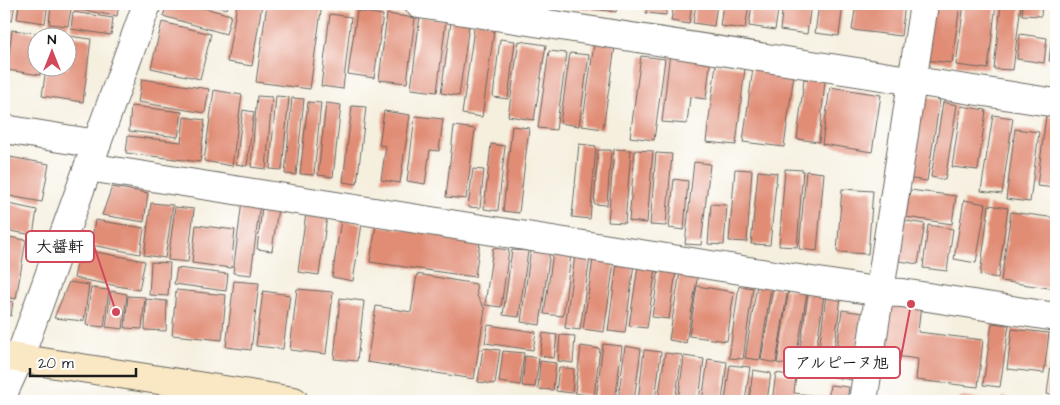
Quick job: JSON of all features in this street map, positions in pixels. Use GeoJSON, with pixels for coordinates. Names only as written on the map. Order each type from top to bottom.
{"type":"FeatureCollection","features":[{"type":"Feature","properties":{"kind":"street"},"geometry":{"type":"LineString","coordinates":[[4,392],[11,358],[93,156],[147,4]]}},
{"type":"Feature","properties":{"kind":"street"},"geometry":{"type":"LineString","coordinates":[[419,4],[1056,103]]}},
{"type":"Feature","properties":{"kind":"street"},"geometry":{"type":"LineString","coordinates":[[863,401],[924,4]]}},
{"type":"Feature","properties":{"kind":"street"},"geometry":{"type":"LineString","coordinates":[[4,129],[93,156],[881,292],[902,293],[1056,317]]}},
{"type":"Feature","properties":{"kind":"street"},"geometry":{"type":"LineString","coordinates":[[11,358],[294,401]]}},
{"type":"Feature","properties":{"kind":"building"},"geometry":{"type":"Polygon","coordinates":[[[4,4],[15,4],[12,21],[4,19],[4,4]]]}},
{"type":"Feature","properties":{"kind":"building"},"geometry":{"type":"Polygon","coordinates":[[[19,4],[48,4],[45,23],[17,19],[19,4]]]}},
{"type":"Feature","properties":{"kind":"building"},"geometry":{"type":"Polygon","coordinates":[[[51,4],[72,4],[68,26],[49,24],[51,4]]]}},
{"type":"Feature","properties":{"kind":"building"},"geometry":{"type":"Polygon","coordinates":[[[75,4],[119,4],[117,16],[74,9],[75,4]]]}},
{"type":"Feature","properties":{"kind":"building"},"geometry":{"type":"Polygon","coordinates":[[[167,4],[189,4],[231,15],[226,34],[163,16],[167,4]]]}},
{"type":"Feature","properties":{"kind":"building"},"geometry":{"type":"Polygon","coordinates":[[[208,4],[229,4],[227,9],[208,4]]]}},
{"type":"Feature","properties":{"kind":"building"},"geometry":{"type":"Polygon","coordinates":[[[237,4],[262,4],[252,66],[227,62],[237,4]]]}},
{"type":"Feature","properties":{"kind":"building"},"geometry":{"type":"Polygon","coordinates":[[[267,4],[322,4],[310,89],[256,82],[267,4]]]}},
{"type":"Feature","properties":{"kind":"building"},"geometry":{"type":"Polygon","coordinates":[[[576,4],[617,4],[616,12],[576,7],[576,4]]]}},
{"type":"Feature","properties":{"kind":"building"},"geometry":{"type":"Polygon","coordinates":[[[647,4],[667,4],[666,15],[646,13],[647,4]]]}},
{"type":"Feature","properties":{"kind":"building"},"geometry":{"type":"Polygon","coordinates":[[[674,4],[692,4],[689,24],[671,21],[674,4]]]}},
{"type":"Feature","properties":{"kind":"building"},"geometry":{"type":"Polygon","coordinates":[[[696,4],[717,4],[714,26],[693,23],[696,4]]]}},
{"type":"Feature","properties":{"kind":"building"},"geometry":{"type":"Polygon","coordinates":[[[723,4],[749,4],[745,29],[720,26],[723,4]]]}},
{"type":"Feature","properties":{"kind":"building"},"geometry":{"type":"Polygon","coordinates":[[[752,4],[779,4],[775,30],[749,26],[752,4]]]}},
{"type":"Feature","properties":{"kind":"building"},"geometry":{"type":"Polygon","coordinates":[[[783,4],[811,4],[807,34],[780,30],[783,4]]]}},
{"type":"Feature","properties":{"kind":"building"},"geometry":{"type":"Polygon","coordinates":[[[819,4],[843,4],[839,36],[815,33],[819,4]]]}},
{"type":"Feature","properties":{"kind":"building"},"geometry":{"type":"Polygon","coordinates":[[[856,4],[905,4],[901,36],[852,30],[856,4]]]}},
{"type":"Feature","properties":{"kind":"building"},"geometry":{"type":"Polygon","coordinates":[[[933,4],[960,4],[952,63],[925,60],[933,4]]]}},
{"type":"Feature","properties":{"kind":"building"},"geometry":{"type":"Polygon","coordinates":[[[964,4],[996,4],[988,69],[956,65],[964,4]]]}},
{"type":"Feature","properties":{"kind":"building"},"geometry":{"type":"Polygon","coordinates":[[[1001,4],[1021,4],[1013,70],[994,69],[1001,4]]]}},
{"type":"Feature","properties":{"kind":"building"},"geometry":{"type":"Polygon","coordinates":[[[1023,4],[1042,4],[1041,16],[1022,15],[1023,4]]]}},
{"type":"Feature","properties":{"kind":"building"},"geometry":{"type":"Polygon","coordinates":[[[1056,9],[1056,62],[1049,61],[1056,9]]]}},
{"type":"Feature","properties":{"kind":"building"},"geometry":{"type":"Polygon","coordinates":[[[357,11],[383,15],[374,78],[348,74],[357,11]]]}},
{"type":"Feature","properties":{"kind":"building"},"geometry":{"type":"Polygon","coordinates":[[[73,12],[113,18],[111,35],[71,28],[73,12]]]}},
{"type":"Feature","properties":{"kind":"building"},"geometry":{"type":"Polygon","coordinates":[[[330,14],[351,17],[343,89],[321,86],[330,14]]]}},
{"type":"Feature","properties":{"kind":"building"},"geometry":{"type":"Polygon","coordinates":[[[387,14],[415,18],[407,83],[379,80],[387,14]]]}},
{"type":"Feature","properties":{"kind":"building"},"geometry":{"type":"Polygon","coordinates":[[[452,15],[470,18],[459,96],[441,93],[452,15]]]}},
{"type":"Feature","properties":{"kind":"building"},"geometry":{"type":"Polygon","coordinates":[[[420,16],[446,20],[437,92],[411,89],[420,16]]]}},
{"type":"Feature","properties":{"kind":"building"},"geometry":{"type":"Polygon","coordinates":[[[475,21],[495,24],[482,117],[462,114],[475,21]]]}},
{"type":"Feature","properties":{"kind":"building"},"geometry":{"type":"Polygon","coordinates":[[[162,22],[211,34],[200,79],[151,68],[162,22]]]}},
{"type":"Feature","properties":{"kind":"building"},"geometry":{"type":"Polygon","coordinates":[[[4,27],[9,28],[5,56],[4,56],[4,27]]]}},
{"type":"Feature","properties":{"kind":"building"},"geometry":{"type":"Polygon","coordinates":[[[12,30],[28,32],[28,73],[7,70],[12,30]]]}},
{"type":"Feature","properties":{"kind":"building"},"geometry":{"type":"Polygon","coordinates":[[[1020,34],[1047,38],[1044,63],[1017,59],[1020,34]]]}},
{"type":"Feature","properties":{"kind":"building"},"geometry":{"type":"Polygon","coordinates":[[[78,37],[91,39],[83,102],[42,96],[45,78],[78,78],[78,37]]]}},
{"type":"Feature","properties":{"kind":"building"},"geometry":{"type":"Polygon","coordinates":[[[595,37],[616,40],[603,129],[582,126],[595,37]]]}},
{"type":"Feature","properties":{"kind":"building"},"geometry":{"type":"Polygon","coordinates":[[[500,39],[515,41],[508,99],[493,97],[500,39]]]}},
{"type":"Feature","properties":{"kind":"building"},"geometry":{"type":"Polygon","coordinates":[[[519,41],[546,45],[534,120],[508,116],[519,41]]]}},
{"type":"Feature","properties":{"kind":"building"},"geometry":{"type":"Polygon","coordinates":[[[549,51],[567,53],[556,130],[538,128],[549,51]]]}},
{"type":"Feature","properties":{"kind":"building"},"geometry":{"type":"Polygon","coordinates":[[[670,52],[711,56],[706,99],[690,97],[687,124],[662,122],[670,52]]]}},
{"type":"Feature","properties":{"kind":"building"},"geometry":{"type":"Polygon","coordinates":[[[570,53],[589,55],[579,126],[560,123],[570,53]]]}},
{"type":"Feature","properties":{"kind":"building"},"geometry":{"type":"Polygon","coordinates":[[[641,56],[665,59],[654,140],[630,137],[641,56]]]}},
{"type":"Feature","properties":{"kind":"building"},"geometry":{"type":"Polygon","coordinates":[[[716,64],[745,68],[736,145],[706,142],[716,64]]]}},
{"type":"Feature","properties":{"kind":"building"},"geometry":{"type":"Polygon","coordinates":[[[753,68],[794,74],[784,147],[743,142],[753,68]]]}},
{"type":"Feature","properties":{"kind":"building"},"geometry":{"type":"Polygon","coordinates":[[[142,79],[209,89],[205,113],[138,102],[142,79]]]}},
{"type":"Feature","properties":{"kind":"building"},"geometry":{"type":"Polygon","coordinates":[[[804,79],[825,81],[819,142],[797,139],[804,79]]]}},
{"type":"Feature","properties":{"kind":"building"},"geometry":{"type":"Polygon","coordinates":[[[830,87],[881,95],[872,152],[822,144],[830,87]]]}},
{"type":"Feature","properties":{"kind":"building"},"geometry":{"type":"Polygon","coordinates":[[[214,90],[242,95],[232,166],[204,161],[214,90]]]}},
{"type":"Feature","properties":{"kind":"building"},"geometry":{"type":"Polygon","coordinates":[[[918,95],[940,99],[927,181],[905,178],[918,95]]]}},
{"type":"Feature","properties":{"kind":"building"},"geometry":{"type":"Polygon","coordinates":[[[257,96],[272,97],[266,169],[251,167],[257,96]]]}},
{"type":"Feature","properties":{"kind":"building"},"geometry":{"type":"Polygon","coordinates":[[[276,96],[289,97],[282,170],[270,169],[276,96]]]}},
{"type":"Feature","properties":{"kind":"building"},"geometry":{"type":"Polygon","coordinates":[[[292,98],[304,99],[296,175],[285,174],[292,98]]]}},
{"type":"Feature","properties":{"kind":"building"},"geometry":{"type":"Polygon","coordinates":[[[308,102],[321,103],[314,175],[300,174],[308,102]]]}},
{"type":"Feature","properties":{"kind":"building"},"geometry":{"type":"Polygon","coordinates":[[[943,102],[957,105],[945,180],[931,177],[943,102]]]}},
{"type":"Feature","properties":{"kind":"building"},"geometry":{"type":"Polygon","coordinates":[[[326,103],[341,105],[333,177],[318,175],[326,103]]]}},
{"type":"Feature","properties":{"kind":"building"},"geometry":{"type":"Polygon","coordinates":[[[131,106],[182,112],[178,137],[129,131],[131,106]]]}},
{"type":"Feature","properties":{"kind":"building"},"geometry":{"type":"Polygon","coordinates":[[[352,106],[366,107],[357,184],[343,182],[352,106]]]}},
{"type":"Feature","properties":{"kind":"building"},"geometry":{"type":"Polygon","coordinates":[[[961,106],[986,110],[978,170],[952,167],[961,106]]]}},
{"type":"Feature","properties":{"kind":"building"},"geometry":{"type":"Polygon","coordinates":[[[243,110],[254,112],[247,166],[236,164],[243,110]]]}},
{"type":"Feature","properties":{"kind":"building"},"geometry":{"type":"Polygon","coordinates":[[[384,111],[410,115],[400,183],[381,180],[386,146],[379,145],[384,111]]]}},
{"type":"Feature","properties":{"kind":"building"},"geometry":{"type":"Polygon","coordinates":[[[993,115],[1013,118],[1002,194],[981,191],[993,115]]]}},
{"type":"Feature","properties":{"kind":"building"},"geometry":{"type":"Polygon","coordinates":[[[415,116],[443,119],[439,151],[430,150],[425,184],[407,181],[415,116]]]}},
{"type":"Feature","properties":{"kind":"building"},"geometry":{"type":"Polygon","coordinates":[[[1046,116],[1056,118],[1056,188],[1037,186],[1046,116]]]}},
{"type":"Feature","properties":{"kind":"building"},"geometry":{"type":"Polygon","coordinates":[[[184,117],[205,120],[200,162],[126,153],[128,136],[181,142],[184,117]]]}},
{"type":"Feature","properties":{"kind":"building"},"geometry":{"type":"Polygon","coordinates":[[[454,126],[475,129],[466,199],[446,197],[454,126]]]}},
{"type":"Feature","properties":{"kind":"building"},"geometry":{"type":"Polygon","coordinates":[[[512,126],[529,128],[519,213],[503,211],[512,126]]]}},
{"type":"Feature","properties":{"kind":"building"},"geometry":{"type":"Polygon","coordinates":[[[1015,129],[1039,132],[1030,202],[1006,199],[1015,129]]]}},
{"type":"Feature","properties":{"kind":"building"},"geometry":{"type":"Polygon","coordinates":[[[491,144],[505,146],[498,211],[484,209],[491,144]]]}},
{"type":"Feature","properties":{"kind":"building"},"geometry":{"type":"Polygon","coordinates":[[[579,144],[596,146],[590,219],[572,217],[579,144]]]}},
{"type":"Feature","properties":{"kind":"building"},"geometry":{"type":"Polygon","coordinates":[[[614,149],[631,150],[625,223],[608,222],[614,149]]]}},
{"type":"Feature","properties":{"kind":"building"},"geometry":{"type":"Polygon","coordinates":[[[598,150],[611,150],[607,205],[594,204],[598,150]]]}},
{"type":"Feature","properties":{"kind":"building"},"geometry":{"type":"Polygon","coordinates":[[[635,150],[653,151],[647,223],[629,221],[635,150]]]}},
{"type":"Feature","properties":{"kind":"building"},"geometry":{"type":"Polygon","coordinates":[[[656,153],[672,154],[666,226],[650,225],[656,153]]]}},
{"type":"Feature","properties":{"kind":"building"},"geometry":{"type":"Polygon","coordinates":[[[4,156],[49,164],[42,202],[4,195],[4,156]]]}},
{"type":"Feature","properties":{"kind":"building"},"geometry":{"type":"Polygon","coordinates":[[[694,162],[710,164],[701,245],[685,244],[694,162]]]}},
{"type":"Feature","properties":{"kind":"building"},"geometry":{"type":"Polygon","coordinates":[[[473,169],[484,170],[480,208],[468,207],[473,169]]]}},
{"type":"Feature","properties":{"kind":"building"},"geometry":{"type":"Polygon","coordinates":[[[735,169],[752,170],[747,242],[729,241],[735,169]]]}},
{"type":"Feature","properties":{"kind":"building"},"geometry":{"type":"Polygon","coordinates":[[[785,169],[803,170],[797,247],[779,246],[785,169]]]}},
{"type":"Feature","properties":{"kind":"building"},"geometry":{"type":"Polygon","coordinates":[[[758,171],[777,173],[770,245],[751,244],[758,171]]]}},
{"type":"Feature","properties":{"kind":"building"},"geometry":{"type":"Polygon","coordinates":[[[806,171],[824,173],[817,251],[799,249],[806,171]]]}},
{"type":"Feature","properties":{"kind":"building"},"geometry":{"type":"Polygon","coordinates":[[[674,179],[688,181],[684,230],[669,228],[674,179]]]}},
{"type":"Feature","properties":{"kind":"building"},"geometry":{"type":"Polygon","coordinates":[[[112,187],[148,193],[144,222],[102,215],[112,187]]]}},
{"type":"Feature","properties":{"kind":"building"},"geometry":{"type":"Polygon","coordinates":[[[842,189],[873,191],[868,254],[837,252],[842,189]]]}},
{"type":"Feature","properties":{"kind":"building"},"geometry":{"type":"Polygon","coordinates":[[[910,190],[956,196],[952,224],[906,217],[910,190]]]}},
{"type":"Feature","properties":{"kind":"building"},"geometry":{"type":"Polygon","coordinates":[[[964,200],[986,204],[976,263],[954,259],[964,200]]]}},
{"type":"Feature","properties":{"kind":"building"},"geometry":{"type":"Polygon","coordinates":[[[242,201],[260,203],[251,275],[233,273],[242,201]]]}},
{"type":"Feature","properties":{"kind":"building"},"geometry":{"type":"Polygon","coordinates":[[[4,203],[37,210],[33,235],[4,230],[4,203]]]}},
{"type":"Feature","properties":{"kind":"building"},"geometry":{"type":"Polygon","coordinates":[[[151,203],[173,205],[165,258],[144,255],[151,203]]]}},
{"type":"Feature","properties":{"kind":"building"},"geometry":{"type":"Polygon","coordinates":[[[711,204],[727,205],[724,245],[708,244],[711,204]]]}},
{"type":"Feature","properties":{"kind":"building"},"geometry":{"type":"Polygon","coordinates":[[[989,205],[1008,208],[998,278],[980,275],[989,205]]]}},
{"type":"Feature","properties":{"kind":"building"},"geometry":{"type":"Polygon","coordinates":[[[175,207],[194,209],[188,262],[168,260],[175,207]]]}},
{"type":"Feature","properties":{"kind":"building"},"geometry":{"type":"Polygon","coordinates":[[[262,207],[278,208],[272,251],[257,249],[262,207]]]}},
{"type":"Feature","properties":{"kind":"building"},"geometry":{"type":"Polygon","coordinates":[[[1011,212],[1056,218],[1056,289],[1001,281],[1011,212]]]}},
{"type":"Feature","properties":{"kind":"building"},"geometry":{"type":"Polygon","coordinates":[[[306,213],[327,216],[319,275],[298,272],[306,213]]]}},
{"type":"Feature","properties":{"kind":"building"},"geometry":{"type":"Polygon","coordinates":[[[95,220],[144,228],[140,254],[91,245],[95,220]]]}},
{"type":"Feature","properties":{"kind":"building"},"geometry":{"type":"Polygon","coordinates":[[[341,220],[362,224],[353,281],[332,277],[341,220]]]}},
{"type":"Feature","properties":{"kind":"building"},"geometry":{"type":"Polygon","coordinates":[[[900,220],[925,224],[918,264],[893,260],[900,220]]]}},
{"type":"Feature","properties":{"kind":"building"},"geometry":{"type":"Polygon","coordinates":[[[196,225],[235,230],[231,268],[192,263],[196,225]]]}},
{"type":"Feature","properties":{"kind":"building"},"geometry":{"type":"Polygon","coordinates":[[[376,225],[480,241],[475,277],[370,262],[376,225]]]}},
{"type":"Feature","properties":{"kind":"building"},"geometry":{"type":"Polygon","coordinates":[[[928,225],[953,229],[947,271],[923,268],[928,225]]]}},
{"type":"Feature","properties":{"kind":"building"},"geometry":{"type":"Polygon","coordinates":[[[4,236],[26,240],[16,299],[4,297],[4,236]]]}},
{"type":"Feature","properties":{"kind":"building"},"geometry":{"type":"Polygon","coordinates":[[[493,248],[509,250],[501,307],[485,305],[493,248]]]}},
{"type":"Feature","properties":{"kind":"building"},"geometry":{"type":"Polygon","coordinates":[[[531,248],[550,251],[540,325],[521,322],[531,248]]]}},
{"type":"Feature","properties":{"kind":"building"},"geometry":{"type":"Polygon","coordinates":[[[80,249],[145,261],[139,290],[74,278],[80,249]]]}},
{"type":"Feature","properties":{"kind":"building"},"geometry":{"type":"Polygon","coordinates":[[[512,250],[528,251],[519,317],[503,315],[512,250]]]}},
{"type":"Feature","properties":{"kind":"building"},"geometry":{"type":"Polygon","coordinates":[[[553,253],[571,255],[563,316],[544,314],[553,253]]]}},
{"type":"Feature","properties":{"kind":"building"},"geometry":{"type":"Polygon","coordinates":[[[575,255],[590,257],[580,330],[565,328],[575,255]]]}},
{"type":"Feature","properties":{"kind":"building"},"geometry":{"type":"Polygon","coordinates":[[[593,259],[614,262],[604,332],[583,329],[593,259]]]}},
{"type":"Feature","properties":{"kind":"building"},"geometry":{"type":"Polygon","coordinates":[[[151,262],[170,263],[168,296],[149,295],[151,262]]]}},
{"type":"Feature","properties":{"kind":"building"},"geometry":{"type":"Polygon","coordinates":[[[617,262],[634,264],[625,333],[608,331],[617,262]]]}},
{"type":"Feature","properties":{"kind":"building"},"geometry":{"type":"Polygon","coordinates":[[[638,266],[656,268],[647,328],[629,326],[638,266]]]}},
{"type":"Feature","properties":{"kind":"building"},"geometry":{"type":"Polygon","coordinates":[[[177,268],[228,274],[226,291],[174,284],[177,268]]]}},
{"type":"Feature","properties":{"kind":"building"},"geometry":{"type":"Polygon","coordinates":[[[659,269],[676,272],[669,319],[652,317],[659,269]]]}},
{"type":"Feature","properties":{"kind":"building"},"geometry":{"type":"Polygon","coordinates":[[[680,271],[698,274],[686,343],[669,340],[680,271]]]}},
{"type":"Feature","properties":{"kind":"building"},"geometry":{"type":"Polygon","coordinates":[[[417,274],[476,284],[477,296],[485,309],[474,379],[367,362],[376,306],[411,312],[417,274]]]}},
{"type":"Feature","properties":{"kind":"building"},"geometry":{"type":"Polygon","coordinates":[[[234,281],[259,283],[251,350],[226,347],[234,281]]]}},
{"type":"Feature","properties":{"kind":"building"},"geometry":{"type":"Polygon","coordinates":[[[69,282],[89,285],[84,321],[54,318],[69,282]]]}},
{"type":"Feature","properties":{"kind":"building"},"geometry":{"type":"Polygon","coordinates":[[[757,285],[771,287],[760,360],[745,358],[757,285]]]}},
{"type":"Feature","properties":{"kind":"building"},"geometry":{"type":"Polygon","coordinates":[[[697,286],[734,292],[727,341],[689,336],[697,286]]]}},
{"type":"Feature","properties":{"kind":"building"},"geometry":{"type":"Polygon","coordinates":[[[739,286],[753,288],[743,359],[729,358],[739,286]]]}},
{"type":"Feature","properties":{"kind":"building"},"geometry":{"type":"Polygon","coordinates":[[[773,287],[788,289],[776,363],[761,360],[773,287]]]}},
{"type":"Feature","properties":{"kind":"building"},"geometry":{"type":"Polygon","coordinates":[[[91,288],[109,290],[104,327],[86,325],[91,288]]]}},
{"type":"Feature","properties":{"kind":"building"},"geometry":{"type":"Polygon","coordinates":[[[297,289],[333,292],[326,354],[290,350],[297,289]]]}},
{"type":"Feature","properties":{"kind":"building"},"geometry":{"type":"Polygon","coordinates":[[[789,289],[807,292],[795,366],[777,363],[789,289]]]}},
{"type":"Feature","properties":{"kind":"building"},"geometry":{"type":"Polygon","coordinates":[[[176,290],[226,295],[222,340],[172,335],[176,290]]]}},
{"type":"Feature","properties":{"kind":"building"},"geometry":{"type":"Polygon","coordinates":[[[111,291],[127,294],[123,329],[106,327],[111,291]]]}},
{"type":"Feature","properties":{"kind":"building"},"geometry":{"type":"Polygon","coordinates":[[[263,291],[290,295],[283,349],[256,346],[263,291]]]}},
{"type":"Feature","properties":{"kind":"building"},"geometry":{"type":"Polygon","coordinates":[[[808,294],[824,295],[813,372],[797,369],[808,294]]]}},
{"type":"Feature","properties":{"kind":"building"},"geometry":{"type":"Polygon","coordinates":[[[826,295],[841,297],[831,373],[816,372],[826,295]]]}},
{"type":"Feature","properties":{"kind":"building"},"geometry":{"type":"Polygon","coordinates":[[[128,296],[145,297],[142,329],[125,328],[128,296]]]}},
{"type":"Feature","properties":{"kind":"building"},"geometry":{"type":"Polygon","coordinates":[[[340,298],[364,301],[357,361],[334,359],[340,298]]]}},
{"type":"Feature","properties":{"kind":"building"},"geometry":{"type":"Polygon","coordinates":[[[146,299],[167,301],[166,331],[145,330],[146,299]]]}},
{"type":"Feature","properties":{"kind":"building"},"geometry":{"type":"Polygon","coordinates":[[[4,300],[13,302],[11,316],[4,315],[4,300]]]}},
{"type":"Feature","properties":{"kind":"building"},"geometry":{"type":"Polygon","coordinates":[[[887,300],[921,304],[918,332],[983,340],[978,387],[916,380],[918,359],[880,354],[887,300]]]}},
{"type":"Feature","properties":{"kind":"building"},"geometry":{"type":"Polygon","coordinates":[[[842,310],[862,313],[853,380],[833,377],[842,310]]]}},
{"type":"Feature","properties":{"kind":"building"},"geometry":{"type":"Polygon","coordinates":[[[992,323],[1009,325],[1000,387],[983,385],[992,323]]]}},
{"type":"Feature","properties":{"kind":"building"},"geometry":{"type":"Polygon","coordinates":[[[488,325],[536,332],[533,350],[485,343],[488,325]]]}},
{"type":"Feature","properties":{"kind":"building"},"geometry":{"type":"Polygon","coordinates":[[[1012,329],[1049,333],[1044,373],[1007,369],[1012,329]]]}},
{"type":"Feature","properties":{"kind":"building"},"geometry":{"type":"Polygon","coordinates":[[[543,333],[557,335],[554,358],[540,356],[543,333]]]}},
{"type":"Feature","properties":{"kind":"building"},"geometry":{"type":"Polygon","coordinates":[[[560,335],[575,336],[573,363],[558,361],[560,335]]]}},
{"type":"Feature","properties":{"kind":"building"},"geometry":{"type":"Polygon","coordinates":[[[1056,335],[1056,396],[1047,394],[1056,335]]]}},
{"type":"Feature","properties":{"kind":"building"},"geometry":{"type":"Polygon","coordinates":[[[603,344],[622,346],[615,401],[596,399],[603,344]]]}},
{"type":"Feature","properties":{"kind":"building"},"geometry":{"type":"Polygon","coordinates":[[[581,346],[600,349],[594,396],[575,393],[581,346]]]}},
{"type":"Feature","properties":{"kind":"building"},"geometry":{"type":"Polygon","coordinates":[[[625,346],[641,349],[634,401],[618,401],[625,346]]]}},
{"type":"Feature","properties":{"kind":"building"},"geometry":{"type":"Polygon","coordinates":[[[483,348],[500,350],[495,384],[478,382],[483,348]]]}},
{"type":"Feature","properties":{"kind":"building"},"geometry":{"type":"Polygon","coordinates":[[[644,350],[661,352],[655,401],[638,401],[644,350]]]}},
{"type":"Feature","properties":{"kind":"building"},"geometry":{"type":"Polygon","coordinates":[[[503,351],[524,353],[520,385],[499,382],[503,351]]]}},
{"type":"Feature","properties":{"kind":"building"},"geometry":{"type":"Polygon","coordinates":[[[665,353],[682,355],[675,401],[658,401],[665,353]]]}},
{"type":"Feature","properties":{"kind":"building"},"geometry":{"type":"Polygon","coordinates":[[[525,356],[539,358],[535,387],[522,386],[525,356]]]}},
{"type":"Feature","properties":{"kind":"building"},"geometry":{"type":"Polygon","coordinates":[[[684,356],[704,359],[699,401],[678,401],[684,356]]]}},
{"type":"Feature","properties":{"kind":"building"},"geometry":{"type":"Polygon","coordinates":[[[708,359],[727,362],[722,401],[702,401],[708,359]]]}},
{"type":"Feature","properties":{"kind":"building"},"geometry":{"type":"Polygon","coordinates":[[[540,361],[556,363],[553,390],[538,389],[540,361]]]}},
{"type":"Feature","properties":{"kind":"building"},"geometry":{"type":"Polygon","coordinates":[[[730,365],[750,367],[745,401],[725,401],[730,365]]]}},
{"type":"Feature","properties":{"kind":"building"},"geometry":{"type":"Polygon","coordinates":[[[559,367],[574,369],[572,393],[556,391],[559,367]]]}},
{"type":"Feature","properties":{"kind":"building"},"geometry":{"type":"Polygon","coordinates":[[[753,370],[771,373],[767,401],[749,401],[753,370]]]}},
{"type":"Feature","properties":{"kind":"building"},"geometry":{"type":"Polygon","coordinates":[[[776,373],[796,376],[794,393],[826,397],[826,401],[772,401],[776,373]]]}},
{"type":"Feature","properties":{"kind":"building"},"geometry":{"type":"Polygon","coordinates":[[[830,385],[849,387],[847,401],[828,401],[830,385]]]}},
{"type":"Feature","properties":{"kind":"building"},"geometry":{"type":"Polygon","coordinates":[[[960,397],[980,399],[980,401],[959,401],[960,397]]]}},
{"type":"Feature","properties":{"kind":"building"},"geometry":{"type":"Polygon","coordinates":[[[1003,397],[1021,400],[1021,401],[1002,401],[1003,397]]]}},
{"type":"Feature","properties":{"kind":"place","name":"アルピーヌ旭"},"geometry":{"type":"Point","coordinates":[911,304]}},
{"type":"Feature","properties":{"kind":"place","name":"大醤軒"},"geometry":{"type":"Point","coordinates":[116,312]}}]}
